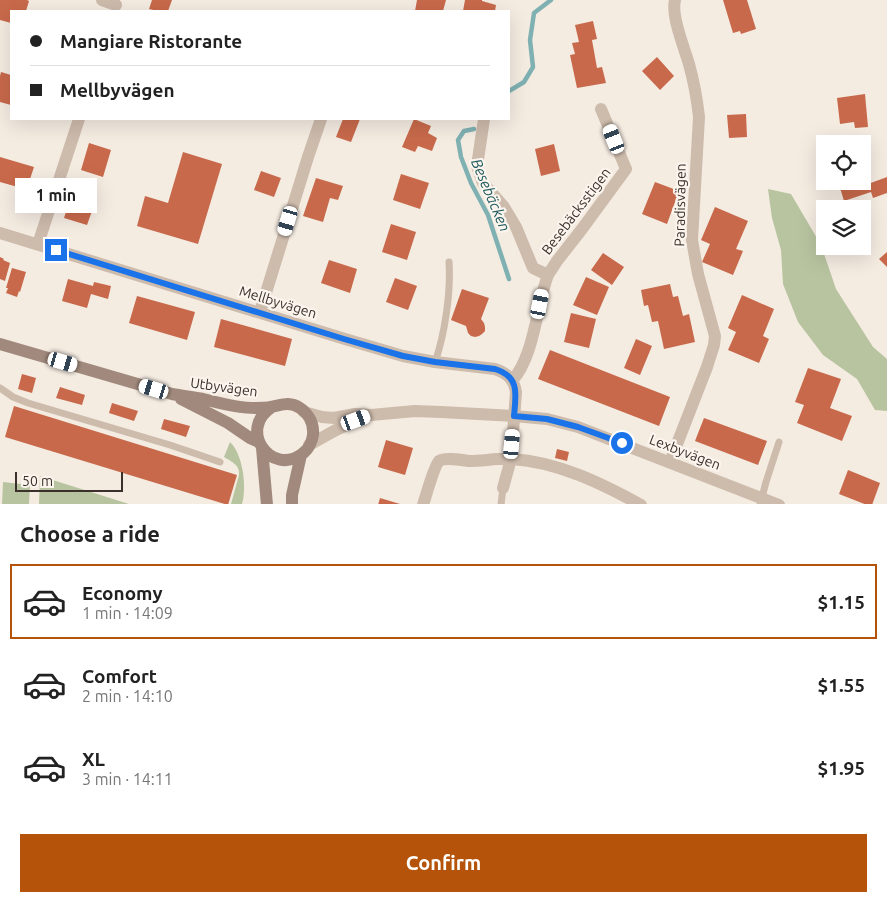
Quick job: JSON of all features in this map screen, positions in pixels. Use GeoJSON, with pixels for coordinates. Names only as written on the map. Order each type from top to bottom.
{"type":"FeatureCollection","features":[{"type":"Feature","properties":{"kind":"main road","name":"Utbyvägen"},"geometry":{"type":"LineString","coordinates":[[0,344],[172,394],[247,408],[272,407]]}},
{"type":"Feature","properties":{"kind":"main road","name":"Utbyvägen"},"geometry":{"type":"LineString","coordinates":[[172,394],[228,423],[260,445]]}},
{"type":"Feature","properties":{"kind":"main road"},"geometry":{"type":"LineString","coordinates":[[267,504],[257,434],[259,422],[262,415],[272,407],[289,404],[304,412],[310,421],[313,435],[305,450],[293,486],[292,504]]}},
{"type":"Feature","properties":{"kind":"main road"},"geometry":{"type":"LineString","coordinates":[[260,445],[268,454],[280,459],[293,458],[305,450]]}},
{"type":"Feature","properties":{"kind":"street"},"geometry":{"type":"LineString","coordinates":[[102,0],[116,5]]}},
{"type":"Feature","properties":{"kind":"street","name":"Paradisvägen"},"geometry":{"type":"LineString","coordinates":[[670,462],[708,367],[715,336],[698,274],[692,240],[698,117],[697,98],[690,66],[676,20],[675,0]]}},
{"type":"Feature","properties":{"kind":"street","name":"Besebäcksstigen"},"geometry":{"type":"LineString","coordinates":[[548,274],[626,169],[601,109]]}},
{"type":"Feature","properties":{"kind":"street"},"geometry":{"type":"LineString","coordinates":[[38,244],[79,120]]}},
{"type":"Feature","properties":{"kind":"street"},"geometry":{"type":"LineString","coordinates":[[260,312],[321,120]]}},
{"type":"Feature","properties":{"kind":"street"},"geometry":{"type":"LineString","coordinates":[[484,120],[477,166],[483,183],[504,207],[516,227],[533,268],[548,274],[542,290],[530,346],[520,372],[512,380],[516,392],[511,458],[503,488]]}},
{"type":"Feature","properties":{"kind":"street","name":"Mellbyvägen"},"geometry":{"type":"LineString","coordinates":[[0,233],[403,356],[495,369],[504,372],[512,380]]}},
{"type":"Feature","properties":{"kind":"street","name":"Lexbyvägen"},"geometry":{"type":"LineString","coordinates":[[304,412],[334,418],[355,414],[371,415],[415,411],[547,419],[578,427],[670,462],[761,501],[779,504]]}},
{"type":"Feature","properties":{"kind":"street","name":"Lexbyvägen"},"geometry":{"type":"LineString","coordinates":[[305,450],[346,425],[371,415]]}},
{"type":"Feature","properties":{"kind":"street"},"geometry":{"type":"LineString","coordinates":[[424,504],[435,468],[444,459],[471,461],[511,458],[567,470],[641,504]]}},
{"type":"Feature","properties":{"kind":"lane"},"geometry":{"type":"LineString","coordinates":[[435,362],[446,317],[450,278],[449,262]]}},
{"type":"Feature","properties":{"kind":"lane"},"geometry":{"type":"LineString","coordinates":[[0,388],[12,397],[28,403],[170,445],[220,462]]}},
{"type":"Feature","properties":{"kind":"lane"},"geometry":{"type":"LineString","coordinates":[[761,501],[779,442]]}},
{"type":"Feature","properties":{"kind":"lane"},"geometry":{"type":"LineString","coordinates":[[501,504],[503,488]]}},
{"type":"Feature","properties":{"kind":"green space"},"geometry":{"type":"Polygon","coordinates":[[[768,189],[791,194],[816,236],[816,255],[824,255],[836,289],[873,347],[887,359],[887,411],[875,410],[857,379],[823,355],[798,322],[783,284],[781,250],[772,218],[768,189]]]}},
{"type":"Feature","properties":{"kind":"green space"},"geometry":{"type":"Polygon","coordinates":[[[230,442],[238,454],[243,471],[244,489],[242,504],[231,504],[239,472],[235,464],[224,457],[230,442]]]}},
{"type":"Feature","properties":{"kind":"green space"},"geometry":{"type":"Polygon","coordinates":[[[40,476],[129,504],[39,504],[40,476]]]}},
{"type":"Feature","properties":{"kind":"green space"},"geometry":{"type":"Polygon","coordinates":[[[3,482],[30,485],[29,504],[2,504],[3,482]]]}},
{"type":"Feature","properties":{"kind":"building"},"geometry":{"type":"Polygon","coordinates":[[[0,0],[29,1],[26,10],[10,10],[10,23],[0,20],[0,0]]]}},
{"type":"Feature","properties":{"kind":"building"},"geometry":{"type":"Polygon","coordinates":[[[152,0],[172,0],[168,10],[149,9],[152,0]]]}},
{"type":"Feature","properties":{"kind":"building"},"geometry":{"type":"Polygon","coordinates":[[[417,0],[446,0],[443,10],[415,10],[417,0]]]}},
{"type":"Feature","properties":{"kind":"building"},"geometry":{"type":"Polygon","coordinates":[[[465,0],[482,0],[496,5],[495,10],[463,10],[465,0]]]}},
{"type":"Feature","properties":{"kind":"building"},"geometry":{"type":"Polygon","coordinates":[[[723,0],[747,0],[756,29],[741,34],[740,31],[733,33],[723,0]]]}},
{"type":"Feature","properties":{"kind":"building"},"geometry":{"type":"Polygon","coordinates":[[[593,21],[597,39],[592,40],[597,68],[602,67],[606,83],[577,88],[570,55],[575,54],[572,43],[579,42],[575,25],[593,21]]]}},
{"type":"Feature","properties":{"kind":"building"},"geometry":{"type":"Polygon","coordinates":[[[657,57],[674,76],[660,90],[642,71],[657,57]]]}},
{"type":"Feature","properties":{"kind":"building"},"geometry":{"type":"Polygon","coordinates":[[[1,72],[10,75],[10,105],[0,102],[1,72]]]}},
{"type":"Feature","properties":{"kind":"building"},"geometry":{"type":"Polygon","coordinates":[[[865,94],[868,127],[855,128],[854,122],[840,124],[837,98],[865,94]]]}},
{"type":"Feature","properties":{"kind":"building"},"geometry":{"type":"Polygon","coordinates":[[[746,114],[747,137],[729,138],[727,115],[746,114]]]}},
{"type":"Feature","properties":{"kind":"building"},"geometry":{"type":"Polygon","coordinates":[[[343,120],[360,120],[351,142],[336,137],[343,120]]]}},
{"type":"Feature","properties":{"kind":"building"},"geometry":{"type":"Polygon","coordinates":[[[414,120],[431,126],[428,133],[437,138],[432,151],[418,146],[415,152],[402,147],[414,120]]]}},
{"type":"Feature","properties":{"kind":"building"},"geometry":{"type":"Polygon","coordinates":[[[89,143],[111,150],[103,177],[81,170],[89,143]]]}},
{"type":"Feature","properties":{"kind":"building"},"geometry":{"type":"Polygon","coordinates":[[[554,144],[560,171],[541,176],[535,149],[554,144]]]}},
{"type":"Feature","properties":{"kind":"building"},"geometry":{"type":"Polygon","coordinates":[[[183,152],[222,164],[198,244],[137,226],[145,196],[168,203],[183,152]]]}},
{"type":"Feature","properties":{"kind":"building"},"geometry":{"type":"Polygon","coordinates":[[[0,157],[34,167],[30,179],[36,181],[32,197],[23,194],[25,189],[0,182],[0,157]]]}},
{"type":"Feature","properties":{"kind":"building"},"geometry":{"type":"Polygon","coordinates":[[[261,171],[281,178],[274,197],[254,190],[261,171]]]}},
{"type":"Feature","properties":{"kind":"building"},"geometry":{"type":"Polygon","coordinates":[[[401,174],[429,183],[420,209],[393,200],[401,174]]]}},
{"type":"Feature","properties":{"kind":"building"},"geometry":{"type":"Polygon","coordinates":[[[887,177],[887,193],[873,198],[871,192],[844,200],[841,190],[871,190],[871,183],[887,177]]]}},
{"type":"Feature","properties":{"kind":"building"},"geometry":{"type":"Polygon","coordinates":[[[316,178],[343,186],[338,200],[330,198],[323,222],[303,216],[316,178]]]}},
{"type":"Feature","properties":{"kind":"building"},"geometry":{"type":"Polygon","coordinates":[[[655,182],[679,191],[667,224],[642,214],[655,182]]]}},
{"type":"Feature","properties":{"kind":"building"},"geometry":{"type":"Polygon","coordinates":[[[73,190],[97,197],[87,225],[64,218],[73,190]]]}},
{"type":"Feature","properties":{"kind":"building"},"geometry":{"type":"Polygon","coordinates":[[[715,207],[748,221],[736,249],[743,251],[733,275],[702,262],[710,244],[701,240],[715,207]]]}},
{"type":"Feature","properties":{"kind":"building"},"geometry":{"type":"Polygon","coordinates":[[[391,224],[416,232],[407,260],[382,252],[391,224]]]}},
{"type":"Feature","properties":{"kind":"building"},"geometry":{"type":"Polygon","coordinates":[[[887,252],[887,267],[879,259],[887,252]]]}},
{"type":"Feature","properties":{"kind":"building"},"geometry":{"type":"Polygon","coordinates":[[[603,253],[624,267],[612,285],[591,270],[603,253]]]}},
{"type":"Feature","properties":{"kind":"building"},"geometry":{"type":"Polygon","coordinates":[[[0,257],[10,263],[5,281],[0,279],[0,257]]]}},
{"type":"Feature","properties":{"kind":"building"},"geometry":{"type":"Polygon","coordinates":[[[329,260],[357,269],[350,293],[321,283],[329,260]]]}},
{"type":"Feature","properties":{"kind":"building"},"geometry":{"type":"Polygon","coordinates":[[[12,268],[26,272],[17,297],[6,293],[12,268]]]}},
{"type":"Feature","properties":{"kind":"building"},"geometry":{"type":"Polygon","coordinates":[[[586,277],[609,287],[597,315],[573,305],[586,277]]]}},
{"type":"Feature","properties":{"kind":"building"},"geometry":{"type":"Polygon","coordinates":[[[395,278],[417,286],[408,310],[386,302],[395,278]]]}},
{"type":"Feature","properties":{"kind":"building"},"geometry":{"type":"Polygon","coordinates":[[[68,279],[93,286],[94,282],[111,286],[108,299],[91,294],[87,308],[62,301],[68,279]]]}},
{"type":"Feature","properties":{"kind":"building"},"geometry":{"type":"Polygon","coordinates":[[[670,284],[673,297],[678,296],[683,316],[689,314],[695,342],[664,349],[658,321],[652,322],[648,305],[644,306],[641,290],[670,284]]]}},
{"type":"Feature","properties":{"kind":"building"},"geometry":{"type":"Polygon","coordinates":[[[462,289],[489,298],[481,319],[484,323],[485,331],[479,336],[471,336],[466,326],[451,320],[462,289]]]}},
{"type":"Feature","properties":{"kind":"building"},"geometry":{"type":"Polygon","coordinates":[[[742,295],[774,309],[763,336],[769,339],[759,363],[728,350],[736,332],[728,328],[742,295]]]}},
{"type":"Feature","properties":{"kind":"building"},"geometry":{"type":"Polygon","coordinates":[[[137,296],[195,312],[187,340],[129,323],[137,296]]]}},
{"type":"Feature","properties":{"kind":"building"},"geometry":{"type":"Polygon","coordinates":[[[571,313],[596,319],[589,348],[564,342],[571,313]]]}},
{"type":"Feature","properties":{"kind":"building"},"geometry":{"type":"Polygon","coordinates":[[[221,319],[292,339],[285,366],[214,347],[221,319]]]}},
{"type":"Feature","properties":{"kind":"building"},"geometry":{"type":"Polygon","coordinates":[[[636,339],[652,346],[640,375],[624,368],[636,339]]]}},
{"type":"Feature","properties":{"kind":"building"},"geometry":{"type":"Polygon","coordinates":[[[550,350],[670,397],[659,426],[538,379],[550,350]]]}},
{"type":"Feature","properties":{"kind":"building"},"geometry":{"type":"Polygon","coordinates":[[[808,368],[841,379],[830,408],[852,416],[842,441],[797,423],[804,405],[795,402],[808,368]]]}},
{"type":"Feature","properties":{"kind":"building"},"geometry":{"type":"Polygon","coordinates":[[[22,374],[36,378],[32,393],[18,389],[22,374]]]}},
{"type":"Feature","properties":{"kind":"building"},"geometry":{"type":"Polygon","coordinates":[[[60,387],[85,395],[82,405],[56,398],[60,387]]]}},
{"type":"Feature","properties":{"kind":"building"},"geometry":{"type":"Polygon","coordinates":[[[112,403],[138,411],[134,421],[109,413],[112,403]]]}},
{"type":"Feature","properties":{"kind":"building"},"geometry":{"type":"Polygon","coordinates":[[[14,406],[237,475],[228,504],[225,504],[5,437],[14,406]]]}},
{"type":"Feature","properties":{"kind":"building"},"geometry":{"type":"Polygon","coordinates":[[[704,418],[767,441],[758,465],[695,441],[704,418]]]}},
{"type":"Feature","properties":{"kind":"building"},"geometry":{"type":"Polygon","coordinates":[[[164,419],[190,426],[186,437],[161,429],[164,419]]]}},
{"type":"Feature","properties":{"kind":"building"},"geometry":{"type":"Polygon","coordinates":[[[386,440],[413,448],[405,475],[378,467],[386,440]]]}},
{"type":"Feature","properties":{"kind":"building"},"geometry":{"type":"Polygon","coordinates":[[[557,449],[569,452],[567,461],[555,458],[557,449]]]}},
{"type":"Feature","properties":{"kind":"building"},"geometry":{"type":"Polygon","coordinates":[[[848,470],[880,483],[872,504],[864,504],[839,494],[848,470]]]}},
{"type":"Feature","properties":{"kind":"building"},"geometry":{"type":"Polygon","coordinates":[[[380,498],[400,504],[378,504],[380,498]]]}},
{"type":"Feature","properties":{"kind":"waterway","name":"Besebäcken"},"geometry":{"type":"LineString","coordinates":[[510,90],[524,82],[533,67],[530,40],[534,13],[551,0]]}},
{"type":"Feature","properties":{"kind":"waterway","name":"Besebäcken"},"geometry":{"type":"LineString","coordinates":[[474,129],[464,131],[458,140],[461,157],[471,183],[488,215],[509,279]]}},
{"type":"Feature","properties":{"kind":"route"},"geometry":{"type":"LineString","coordinates":[[56,250],[403,356],[495,369],[504,372],[515,386],[514,416],[547,419],[578,427],[622,443]]}}]}
